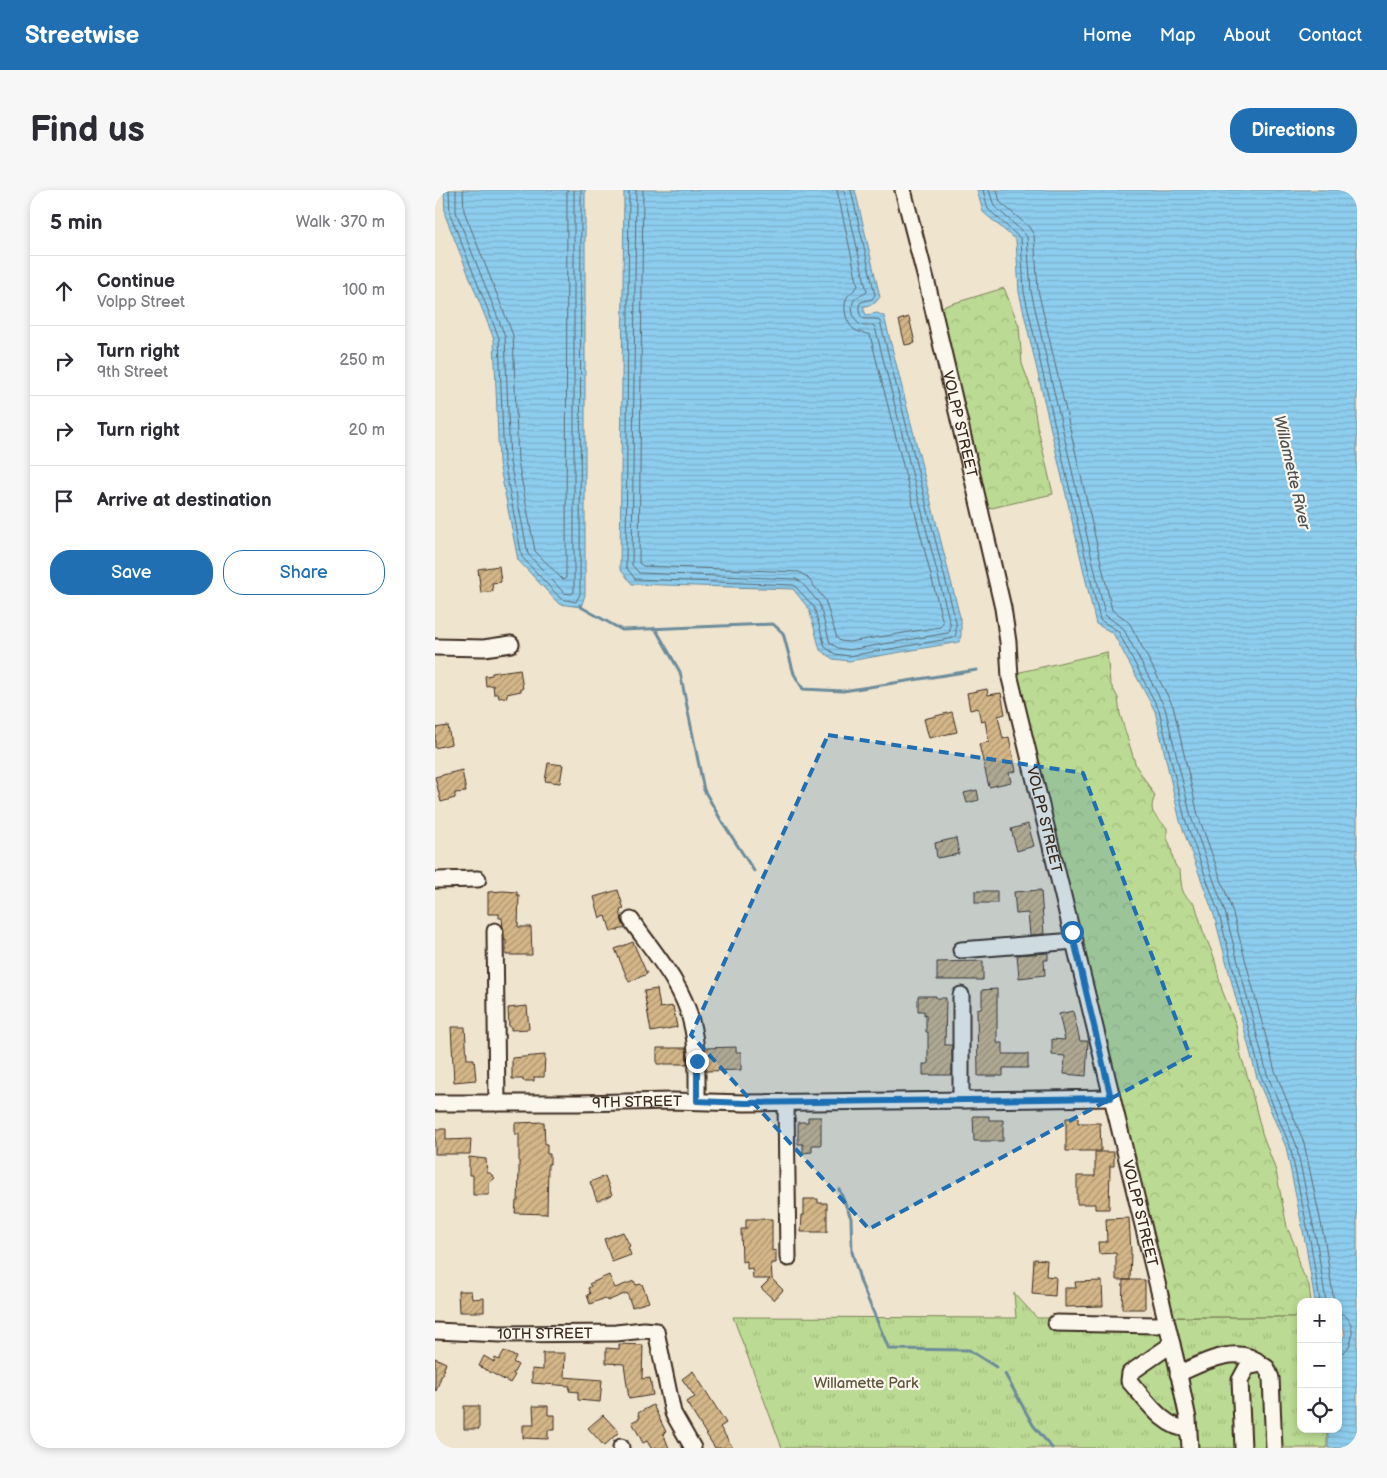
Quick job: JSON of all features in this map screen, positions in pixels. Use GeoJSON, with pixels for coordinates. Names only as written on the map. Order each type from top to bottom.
{"type":"FeatureCollection","features":[{"type":"Feature","properties":{"kind":"street","name":"VOLPP STREET"},"geometry":{"type":"LineString","coordinates":[[903,190],[1001,598],[1008,642],[1010,678],[1172,1344],[1189,1429],[1190,1448]]}},
{"type":"Feature","properties":{"kind":"street"},"geometry":{"type":"LineString","coordinates":[[435,647],[484,648],[511,644]]}},
{"type":"Feature","properties":{"kind":"street"},"geometry":{"type":"LineString","coordinates":[[435,880],[478,879]]}},
{"type":"Feature","properties":{"kind":"street"},"geometry":{"type":"LineString","coordinates":[[631,920],[673,981],[689,1013],[695,1039],[697,1101]]}},
{"type":"Feature","properties":{"kind":"street"},"geometry":{"type":"LineString","coordinates":[[495,931],[497,1103]]}},
{"type":"Feature","properties":{"kind":"street"},"geometry":{"type":"LineString","coordinates":[[961,950],[1075,941]]}},
{"type":"Feature","properties":{"kind":"street"},"geometry":{"type":"LineString","coordinates":[[961,995],[961,1100]]}},
{"type":"Feature","properties":{"kind":"street","name":"9TH STREET"},"geometry":{"type":"LineString","coordinates":[[435,1104],[1111,1098]]}},
{"type":"Feature","properties":{"kind":"street"},"geometry":{"type":"LineString","coordinates":[[786,1102],[788,1258]]}},
{"type":"Feature","properties":{"kind":"street"},"geometry":{"type":"LineString","coordinates":[[1056,1323],[1157,1325],[1166,1323]]}},
{"type":"Feature","properties":{"kind":"street","name":"10TH STREET"},"geometry":{"type":"LineString","coordinates":[[435,1331],[500,1334],[656,1331],[673,1413],[693,1448]]}},
{"type":"Feature","properties":{"kind":"street"},"geometry":{"type":"LineString","coordinates":[[1172,1344],[1130,1373],[1129,1381],[1169,1424],[1182,1429],[1189,1429]]}},
{"type":"Feature","properties":{"kind":"street"},"geometry":{"type":"LineString","coordinates":[[1178,1374],[1228,1355],[1245,1354],[1255,1358],[1267,1368],[1271,1378],[1274,1448]]}},
{"type":"Feature","properties":{"kind":"street"},"geometry":{"type":"LineString","coordinates":[[1243,1448],[1241,1380],[1247,1367],[1261,1364]]}},
{"type":"Feature","properties":{"kind":"highlighted area"},"geometry":{"type":"Polygon","coordinates":[[[828,735],[1083,773],[1190,1056],[869,1229],[691,1035],[828,735]]]}},
{"type":"Feature","properties":{"kind":"green space"},"geometry":{"type":"Polygon","coordinates":[[[1004,288],[1019,326],[1022,364],[1031,388],[1037,425],[1053,494],[987,509],[973,440],[955,380],[938,308],[1004,288]]]}},
{"type":"Feature","properties":{"kind":"green space"},"geometry":{"type":"Polygon","coordinates":[[[1107,652],[1110,683],[1118,698],[1120,714],[1136,766],[1155,796],[1152,807],[1154,814],[1167,828],[1167,839],[1171,847],[1173,860],[1180,871],[1184,894],[1195,904],[1203,931],[1214,957],[1222,990],[1236,1025],[1241,1056],[1262,1133],[1276,1171],[1287,1227],[1296,1248],[1299,1266],[1309,1285],[1311,1298],[1297,1298],[1297,1317],[1170,1317],[1016,673],[1107,652]]]}},
{"type":"Feature","properties":{"kind":"green space","name":"Willamette Park"},"geometry":{"type":"Polygon","coordinates":[[[1014,1293],[1037,1318],[1297,1317],[1297,1433],[1327,1433],[1327,1448],[782,1448],[733,1317],[1016,1318],[1014,1293]]]}},
{"type":"Feature","properties":{"kind":"water"},"geometry":{"type":"Polygon","coordinates":[[[444,190],[585,190],[585,595],[581,607],[559,604],[518,560],[499,463],[494,339],[445,215],[444,190]]]}},
{"type":"Feature","properties":{"kind":"water"},"geometry":{"type":"Polygon","coordinates":[[[624,190],[855,190],[880,297],[875,303],[863,307],[866,315],[877,313],[884,316],[961,621],[959,642],[849,661],[833,659],[820,650],[809,609],[793,589],[632,584],[620,569],[624,190]]]}},
{"type":"Feature","properties":{"kind":"water","name":"Willamette River"},"geometry":{"type":"Polygon","coordinates":[[[977,190],[1357,190],[1357,1448],[1328,1448],[1328,1433],[1342,1433],[1342,1340],[1345,1335],[1342,1326],[1342,1298],[1314,1298],[1286,1147],[1257,1078],[1214,915],[1180,821],[1155,711],[1113,633],[1096,624],[1019,292],[1016,240],[983,212],[977,190]]]}},
{"type":"Feature","properties":{"kind":"building"},"geometry":{"type":"Polygon","coordinates":[[[909,317],[915,343],[905,345],[899,320],[909,317]]]}},
{"type":"Feature","properties":{"kind":"building"},"geometry":{"type":"Polygon","coordinates":[[[499,566],[501,582],[492,583],[493,591],[481,593],[478,569],[499,566]]]}},
{"type":"Feature","properties":{"kind":"building"},"geometry":{"type":"Polygon","coordinates":[[[520,669],[523,689],[521,691],[499,698],[498,694],[494,694],[493,685],[486,686],[485,676],[492,675],[492,673],[520,669]]]}},
{"type":"Feature","properties":{"kind":"building"},"geometry":{"type":"Polygon","coordinates":[[[987,689],[988,695],[1001,693],[1005,714],[998,716],[1003,739],[1009,737],[1016,771],[1009,773],[1011,782],[989,787],[979,744],[989,742],[985,721],[981,722],[978,708],[970,710],[967,693],[987,689]]]}},
{"type":"Feature","properties":{"kind":"building"},"geometry":{"type":"Polygon","coordinates":[[[952,712],[957,732],[929,738],[924,719],[952,712]]]}},
{"type":"Feature","properties":{"kind":"building"},"geometry":{"type":"Polygon","coordinates":[[[448,726],[451,744],[435,748],[435,728],[448,726]]]}},
{"type":"Feature","properties":{"kind":"building"},"geometry":{"type":"Polygon","coordinates":[[[548,763],[563,765],[560,783],[545,781],[548,763]]]}},
{"type":"Feature","properties":{"kind":"building"},"geometry":{"type":"Polygon","coordinates":[[[462,770],[466,792],[455,793],[455,798],[441,802],[435,777],[462,770]]]}},
{"type":"Feature","properties":{"kind":"building"},"geometry":{"type":"Polygon","coordinates":[[[977,790],[979,800],[967,803],[964,793],[977,790]]]}},
{"type":"Feature","properties":{"kind":"building"},"geometry":{"type":"Polygon","coordinates":[[[1028,824],[1034,846],[1017,851],[1011,829],[1028,824]]]}},
{"type":"Feature","properties":{"kind":"building"},"geometry":{"type":"Polygon","coordinates":[[[956,838],[959,854],[937,858],[935,843],[956,838]]]}},
{"type":"Feature","properties":{"kind":"building"},"geometry":{"type":"Polygon","coordinates":[[[618,890],[624,909],[620,910],[625,928],[611,932],[606,916],[600,918],[594,897],[618,890]]]}},
{"type":"Feature","properties":{"kind":"building"},"geometry":{"type":"Polygon","coordinates":[[[1041,890],[1044,934],[1030,935],[1028,913],[1016,914],[1014,892],[1041,890]]]}},
{"type":"Feature","properties":{"kind":"building"},"geometry":{"type":"Polygon","coordinates":[[[975,891],[997,891],[997,903],[975,903],[975,891]]]}},
{"type":"Feature","properties":{"kind":"building"},"geometry":{"type":"Polygon","coordinates":[[[488,892],[517,892],[517,895],[519,895],[518,927],[531,927],[532,955],[506,955],[506,940],[504,940],[502,918],[499,918],[499,914],[488,914],[488,892]]]}},
{"type":"Feature","properties":{"kind":"building"},"geometry":{"type":"Polygon","coordinates":[[[633,942],[647,974],[629,982],[615,949],[633,942]]]}},
{"type":"Feature","properties":{"kind":"building"},"geometry":{"type":"Polygon","coordinates":[[[1048,953],[1048,960],[1044,960],[1045,975],[1019,978],[1017,955],[1048,953]]]}},
{"type":"Feature","properties":{"kind":"building"},"geometry":{"type":"Polygon","coordinates":[[[983,961],[983,980],[937,980],[937,962],[983,961]]]}},
{"type":"Feature","properties":{"kind":"building"},"geometry":{"type":"Polygon","coordinates":[[[657,989],[660,1008],[673,1006],[677,1027],[651,1032],[644,991],[657,989]]]}},
{"type":"Feature","properties":{"kind":"building"},"geometry":{"type":"Polygon","coordinates":[[[997,989],[997,1043],[1003,1043],[1003,1054],[1028,1054],[1028,1068],[1003,1068],[1003,1076],[978,1076],[977,1009],[982,1008],[982,990],[997,989]]]}},
{"type":"Feature","properties":{"kind":"building"},"geometry":{"type":"Polygon","coordinates":[[[918,996],[946,998],[945,1045],[952,1045],[952,1075],[923,1075],[923,1064],[928,1064],[928,1032],[926,1032],[926,1014],[924,1015],[924,1011],[918,1011],[918,996]]]}},
{"type":"Feature","properties":{"kind":"building"},"geometry":{"type":"Polygon","coordinates":[[[527,1006],[529,1029],[511,1030],[511,1027],[509,1027],[508,1008],[527,1006]]]}},
{"type":"Feature","properties":{"kind":"building"},"geometry":{"type":"Polygon","coordinates":[[[1073,1011],[1080,1041],[1088,1041],[1086,1076],[1064,1074],[1065,1056],[1052,1055],[1052,1039],[1065,1040],[1059,1014],[1073,1011]]]}},
{"type":"Feature","properties":{"kind":"building"},"geometry":{"type":"Polygon","coordinates":[[[451,1027],[465,1027],[467,1059],[474,1059],[476,1080],[454,1082],[451,1027]]]}},
{"type":"Feature","properties":{"kind":"building"},"geometry":{"type":"Polygon","coordinates":[[[736,1047],[736,1052],[741,1052],[741,1070],[706,1071],[705,1048],[736,1047]]]}},
{"type":"Feature","properties":{"kind":"building"},"geometry":{"type":"Polygon","coordinates":[[[657,1048],[686,1048],[687,1064],[657,1064],[657,1048]]]}},
{"type":"Feature","properties":{"kind":"building"},"geometry":{"type":"Polygon","coordinates":[[[545,1055],[544,1077],[534,1077],[534,1081],[512,1079],[512,1058],[545,1055]]]}},
{"type":"Feature","properties":{"kind":"building"},"geometry":{"type":"Polygon","coordinates":[[[973,1116],[989,1116],[989,1120],[1003,1120],[1003,1141],[974,1141],[973,1116]]]}},
{"type":"Feature","properties":{"kind":"building"},"geometry":{"type":"Polygon","coordinates":[[[808,1117],[821,1117],[821,1145],[812,1145],[812,1152],[803,1153],[803,1144],[798,1144],[798,1122],[808,1122],[808,1117]]]}},
{"type":"Feature","properties":{"kind":"building"},"geometry":{"type":"Polygon","coordinates":[[[1066,1118],[1078,1118],[1078,1123],[1100,1123],[1101,1151],[1066,1151],[1066,1118]]]}},
{"type":"Feature","properties":{"kind":"building"},"geometry":{"type":"Polygon","coordinates":[[[544,1122],[545,1144],[547,1144],[547,1154],[550,1154],[547,1214],[515,1213],[516,1201],[518,1201],[519,1134],[515,1134],[515,1123],[544,1122]]]}},
{"type":"Feature","properties":{"kind":"building"},"geometry":{"type":"Polygon","coordinates":[[[435,1129],[446,1129],[446,1140],[471,1139],[470,1154],[435,1154],[435,1129]]]}},
{"type":"Feature","properties":{"kind":"building"},"geometry":{"type":"Polygon","coordinates":[[[1095,1152],[1114,1152],[1114,1166],[1110,1166],[1109,1209],[1095,1209],[1095,1204],[1077,1204],[1077,1176],[1095,1176],[1095,1152]]]}},
{"type":"Feature","properties":{"kind":"building"},"geometry":{"type":"Polygon","coordinates":[[[469,1157],[486,1159],[487,1173],[490,1173],[495,1178],[489,1183],[489,1195],[473,1195],[473,1175],[469,1175],[469,1157]]]}},
{"type":"Feature","properties":{"kind":"building"},"geometry":{"type":"Polygon","coordinates":[[[605,1176],[612,1195],[597,1201],[590,1182],[605,1176]]]}},
{"type":"Feature","properties":{"kind":"building"},"geometry":{"type":"Polygon","coordinates":[[[804,1199],[818,1199],[818,1203],[827,1203],[827,1232],[801,1232],[804,1199]]]}},
{"type":"Feature","properties":{"kind":"building"},"geometry":{"type":"Polygon","coordinates":[[[1129,1218],[1130,1280],[1116,1280],[1116,1253],[1099,1254],[1098,1242],[1107,1242],[1106,1219],[1129,1218]]]}},
{"type":"Feature","properties":{"kind":"building"},"geometry":{"type":"Polygon","coordinates":[[[746,1219],[772,1219],[772,1251],[776,1250],[776,1263],[771,1263],[772,1279],[783,1290],[774,1300],[761,1288],[770,1279],[753,1279],[752,1268],[747,1269],[747,1261],[742,1262],[741,1229],[746,1229],[746,1219]]]}},
{"type":"Feature","properties":{"kind":"building"},"geometry":{"type":"Polygon","coordinates":[[[623,1232],[630,1246],[628,1247],[631,1255],[612,1262],[604,1239],[623,1232]]]}},
{"type":"Feature","properties":{"kind":"building"},"geometry":{"type":"Polygon","coordinates":[[[1034,1259],[1047,1260],[1046,1276],[1056,1277],[1055,1296],[1032,1294],[1034,1259]]]}},
{"type":"Feature","properties":{"kind":"building"},"geometry":{"type":"Polygon","coordinates":[[[609,1275],[615,1288],[634,1281],[636,1285],[642,1284],[649,1302],[632,1307],[627,1293],[607,1301],[606,1299],[600,1300],[590,1304],[587,1295],[590,1294],[588,1288],[591,1286],[589,1284],[609,1275]]]}},
{"type":"Feature","properties":{"kind":"building"},"geometry":{"type":"Polygon","coordinates":[[[1123,1280],[1145,1280],[1145,1309],[1122,1309],[1123,1280]]]}},
{"type":"Feature","properties":{"kind":"building"},"geometry":{"type":"Polygon","coordinates":[[[1102,1281],[1103,1306],[1065,1307],[1065,1288],[1076,1288],[1075,1282],[1102,1281]]]}},
{"type":"Feature","properties":{"kind":"building"},"geometry":{"type":"Polygon","coordinates":[[[458,1291],[471,1291],[472,1299],[484,1298],[484,1312],[459,1312],[458,1291]]]}},
{"type":"Feature","properties":{"kind":"building"},"geometry":{"type":"Polygon","coordinates":[[[619,1344],[643,1345],[642,1379],[650,1378],[653,1395],[629,1399],[624,1364],[606,1363],[606,1348],[619,1349],[619,1344]]]}},
{"type":"Feature","properties":{"kind":"building"},"geometry":{"type":"Polygon","coordinates":[[[504,1351],[516,1357],[513,1362],[518,1365],[510,1383],[479,1366],[484,1356],[494,1362],[495,1358],[499,1360],[504,1351]]]}},
{"type":"Feature","properties":{"kind":"building"},"geometry":{"type":"Polygon","coordinates":[[[543,1353],[565,1353],[564,1377],[602,1380],[600,1402],[578,1400],[578,1392],[569,1391],[570,1386],[532,1383],[532,1369],[543,1370],[543,1353]]]}},
{"type":"Feature","properties":{"kind":"building"},"geometry":{"type":"Polygon","coordinates":[[[435,1358],[446,1363],[436,1391],[435,1390],[435,1358]]]}},
{"type":"Feature","properties":{"kind":"building"},"geometry":{"type":"Polygon","coordinates":[[[693,1371],[726,1423],[720,1427],[733,1448],[715,1448],[686,1402],[695,1397],[682,1379],[693,1371]]]}},
{"type":"Feature","properties":{"kind":"building"},"geometry":{"type":"Polygon","coordinates":[[[653,1405],[666,1432],[663,1433],[669,1448],[651,1448],[647,1441],[643,1443],[632,1422],[640,1418],[638,1413],[653,1405]]]}},
{"type":"Feature","properties":{"kind":"building"},"geometry":{"type":"Polygon","coordinates":[[[464,1406],[479,1406],[479,1429],[464,1429],[464,1406]]]}},
{"type":"Feature","properties":{"kind":"building"},"geometry":{"type":"Polygon","coordinates":[[[533,1406],[548,1406],[548,1415],[555,1415],[555,1430],[548,1430],[548,1439],[523,1438],[523,1425],[534,1425],[533,1406]]]}},
{"type":"Feature","properties":{"kind":"building"},"geometry":{"type":"Polygon","coordinates":[[[603,1415],[619,1432],[604,1446],[588,1428],[603,1415]]]}},
{"type":"Feature","properties":{"kind":"waterway"},"geometry":{"type":"LineString","coordinates":[[580,605],[622,630],[773,624],[783,633],[794,674],[803,689],[843,691],[977,670]]}},
{"type":"Feature","properties":{"kind":"waterway"},"geometry":{"type":"LineString","coordinates":[[655,628],[680,672],[704,790],[754,871]]}},
{"type":"Feature","properties":{"kind":"waterway"},"geometry":{"type":"LineString","coordinates":[[839,1189],[851,1218],[852,1252],[861,1283],[889,1349],[969,1350],[996,1367]]}},
{"type":"Feature","properties":{"kind":"waterway"},"geometry":{"type":"LineString","coordinates":[[1005,1374],[1033,1425],[1052,1448]]}},
{"type":"Feature","properties":{"kind":"route"},"geometry":{"type":"LineString","coordinates":[[697,1061],[697,1101],[745,1103],[1111,1098],[1072,932]]}}]}
